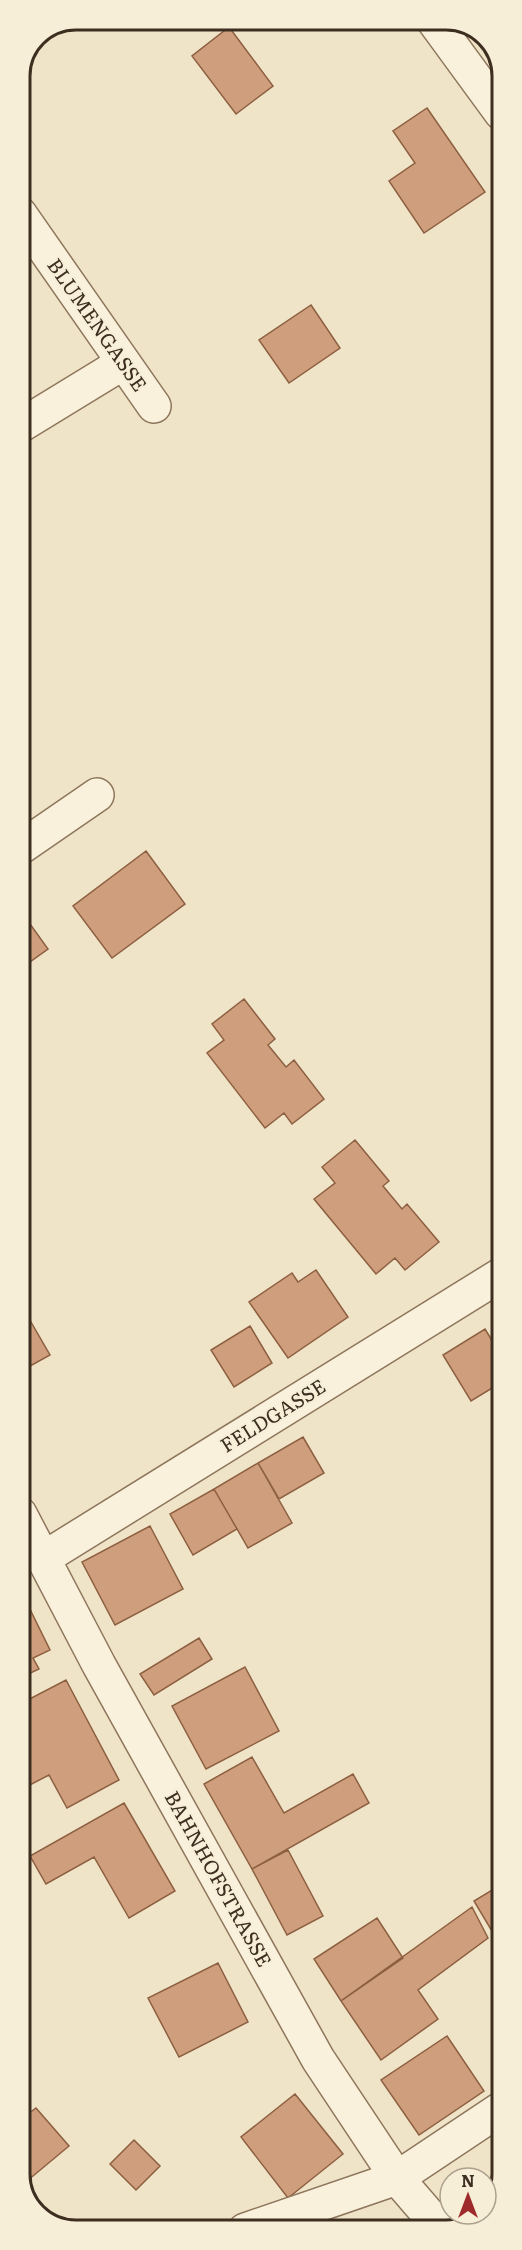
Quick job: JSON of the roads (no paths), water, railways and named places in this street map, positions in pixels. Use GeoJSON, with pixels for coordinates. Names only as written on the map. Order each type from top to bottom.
{"type":"FeatureCollection","features":[{"type":"Feature","properties":{"kind":"street"},"geometry":{"type":"LineString","coordinates":[[440,30],[492,101]]}},
{"type":"Feature","properties":{"kind":"street","name":"BLUMENGASSE"},"geometry":{"type":"LineString","coordinates":[[30,228],[154,406]]}},
{"type":"Feature","properties":{"kind":"street"},"geometry":{"type":"LineString","coordinates":[[30,420],[123,363]]}},
{"type":"Feature","properties":{"kind":"street"},"geometry":{"type":"LineString","coordinates":[[30,841],[97,795]]}},
{"type":"Feature","properties":{"kind":"street","name":"FELDGASSE"},"geometry":{"type":"LineString","coordinates":[[44,1558],[492,1280]]}},
{"type":"Feature","properties":{"kind":"street","name":"BAHNHOFSTRASSE"},"geometry":{"type":"LineString","coordinates":[[30,1532],[99,1665],[318,2059],[397,2178],[433,2220]]}},
{"type":"Feature","properties":{"kind":"street"},"geometry":{"type":"LineString","coordinates":[[274,2220],[397,2178],[492,2115]]}}]}
